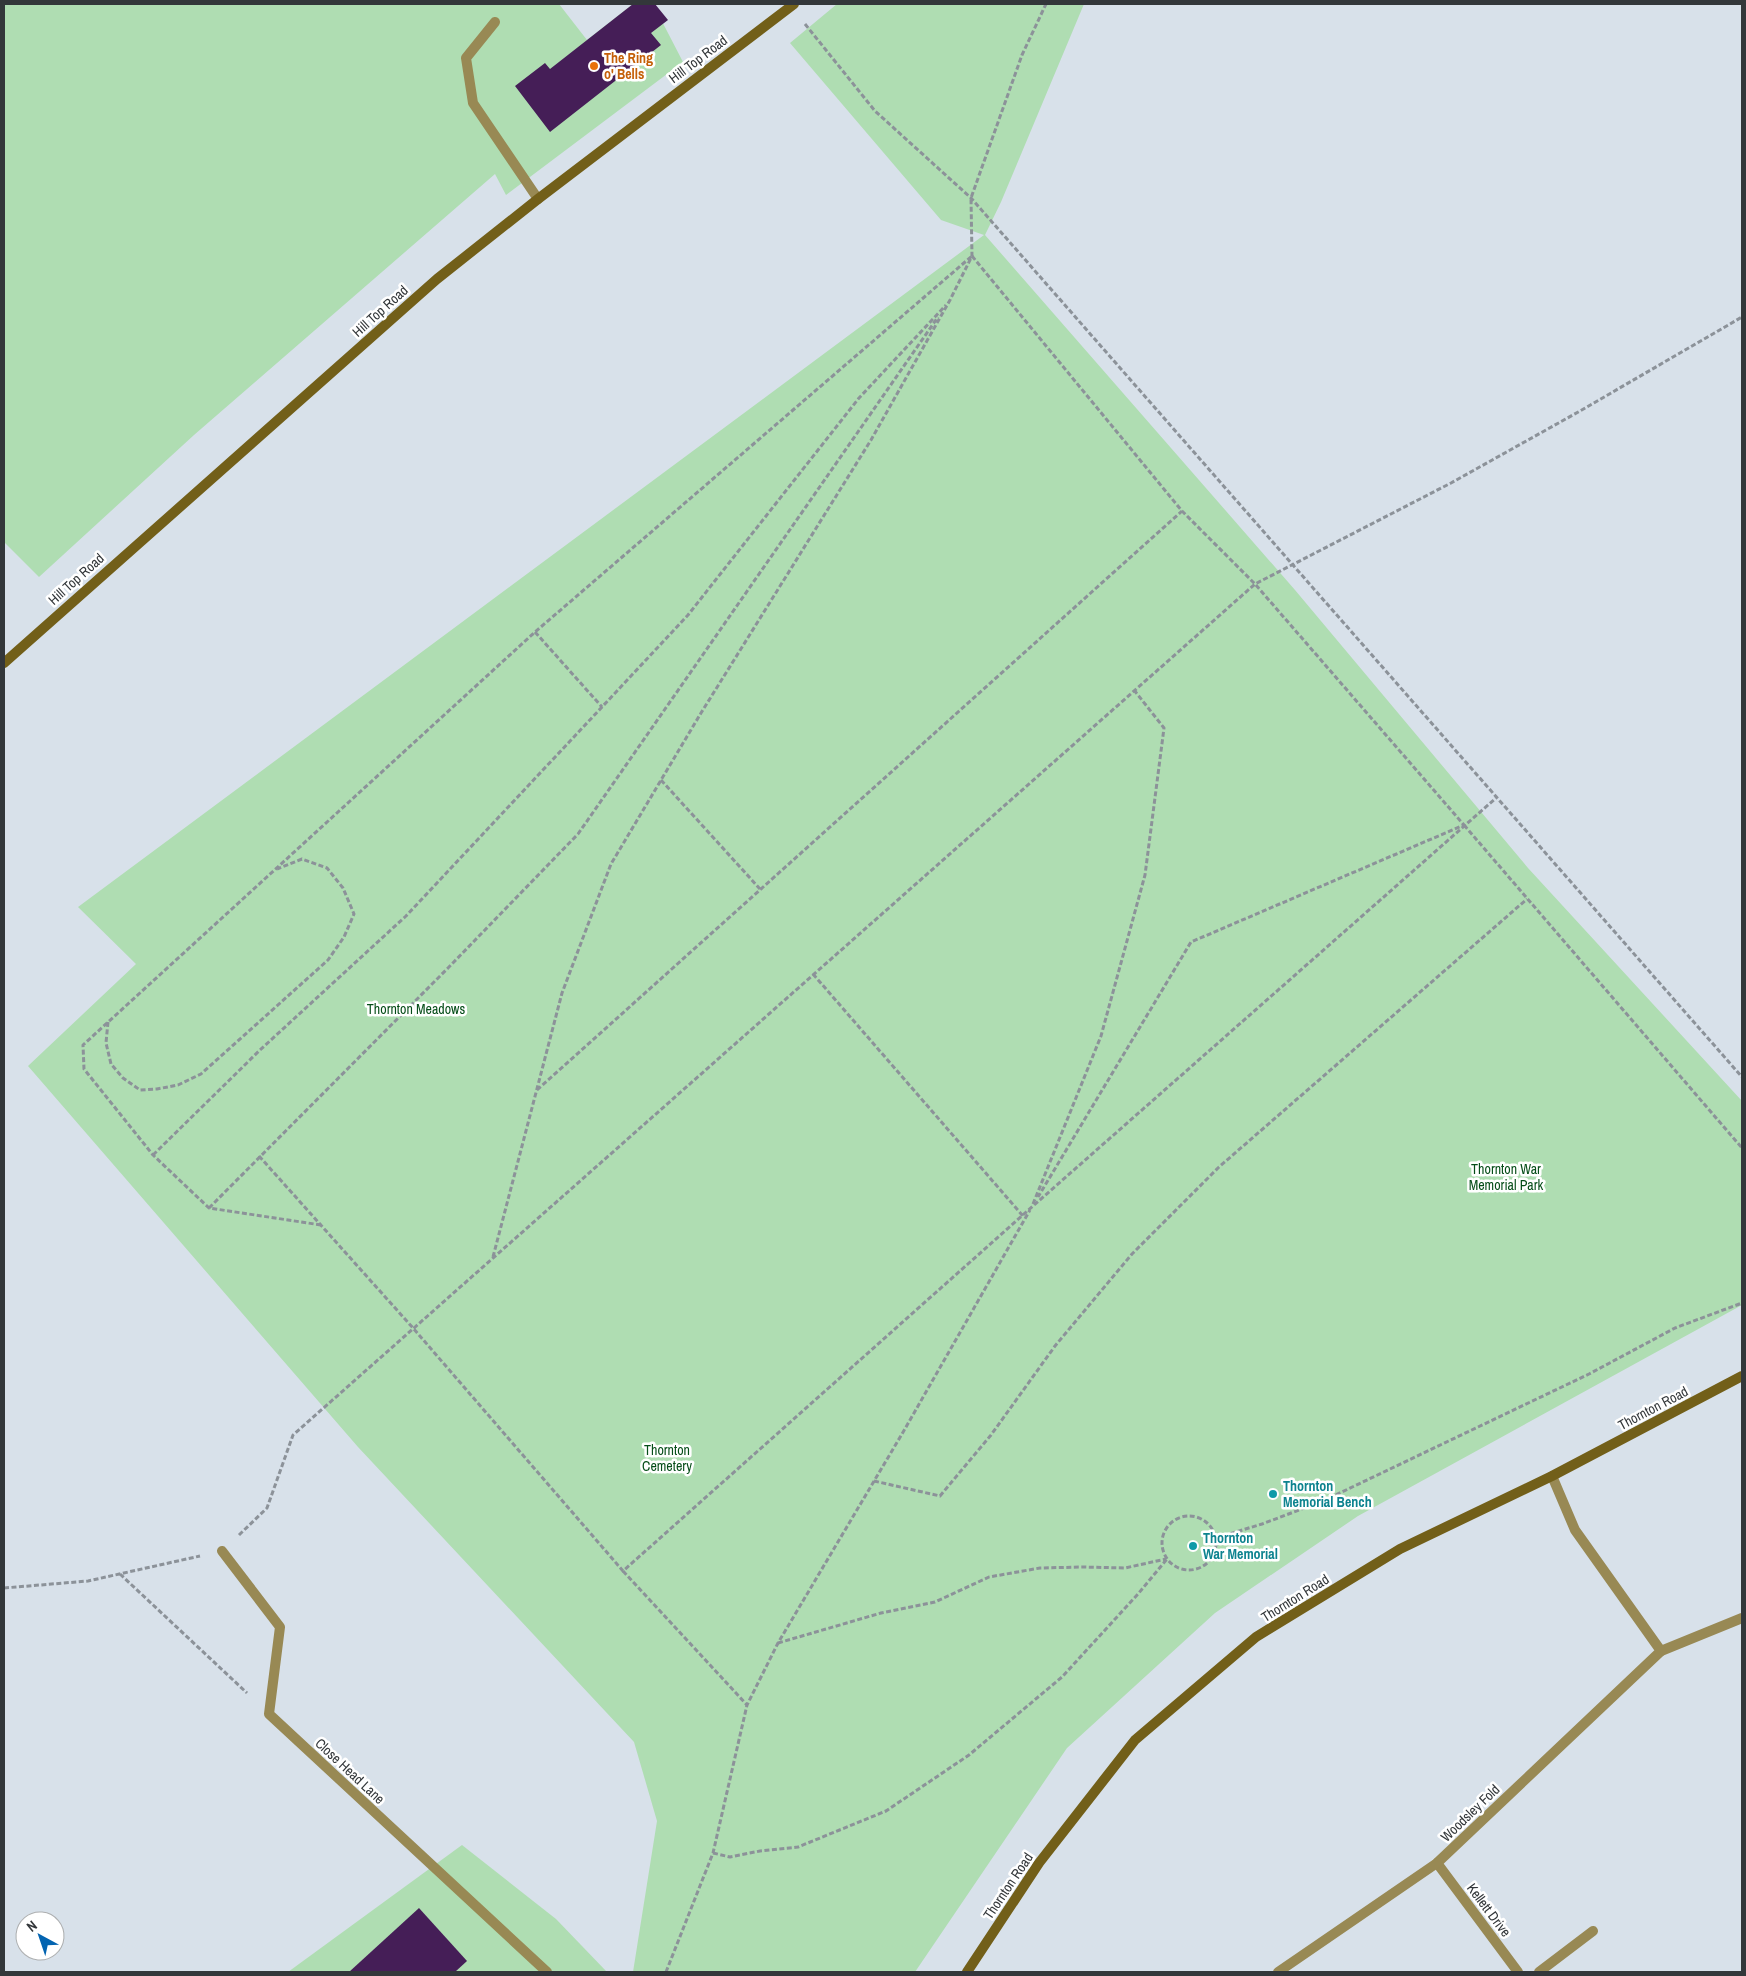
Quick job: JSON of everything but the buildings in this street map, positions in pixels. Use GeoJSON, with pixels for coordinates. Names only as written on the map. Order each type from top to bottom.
{"type":"FeatureCollection","features":[{"type":"Feature","properties":{"kind":"street","name":"Hill Top Road"},"geometry":{"type":"LineString","coordinates":[[4,663],[436,279],[792,5]]}},
{"type":"Feature","properties":{"kind":"street"},"geometry":{"type":"LineString","coordinates":[[495,22],[466,58],[473,103],[538,199]]}},
{"type":"Feature","properties":{"kind":"street","name":"Thornton Road"},"geometry":{"type":"LineString","coordinates":[[967,1972],[1039,1863],[1135,1740],[1256,1637],[1400,1549],[1552,1476],[1742,1376]]}},
{"type":"Feature","properties":{"kind":"street"},"geometry":{"type":"LineString","coordinates":[[1552,1476],[1574,1530],[1661,1650]]}},
{"type":"Feature","properties":{"kind":"street"},"geometry":{"type":"LineString","coordinates":[[222,1551],[280,1626],[269,1714]]}},
{"type":"Feature","properties":{"kind":"street","name":"Woodsley Fold"},"geometry":{"type":"LineString","coordinates":[[1278,1972],[1437,1863],[1661,1650],[1742,1618]]}},
{"type":"Feature","properties":{"kind":"street","name":"Close Head Lane"},"geometry":{"type":"LineString","coordinates":[[269,1714],[547,1972]]}},
{"type":"Feature","properties":{"kind":"street","name":"Kellett Drive"},"geometry":{"type":"LineString","coordinates":[[1437,1863],[1518,1972]]}},
{"type":"Feature","properties":{"kind":"street"},"geometry":{"type":"LineString","coordinates":[[1538,1972],[1593,1931]]}},
{"type":"Feature","properties":{"kind":"path"},"geometry":{"type":"LineString","coordinates":[[492,1258],[562,993],[611,864],[701,713],[871,440],[950,300],[972,256],[970,198],[1022,55],[1046,4]]}},
{"type":"Feature","properties":{"kind":"path"},"geometry":{"type":"LineString","coordinates":[[792,5],[875,111],[970,198],[1742,1077]]}},
{"type":"Feature","properties":{"kind":"path"},"geometry":{"type":"LineString","coordinates":[[972,256],[1182,511],[1255,584],[1742,1148]]}},
{"type":"Feature","properties":{"kind":"path"},"geometry":{"type":"LineString","coordinates":[[321,1225],[209,1208],[153,1155],[84,1069],[83,1045],[535,632],[972,256]]}},
{"type":"Feature","properties":{"kind":"path"},"geometry":{"type":"LineString","coordinates":[[153,1155],[260,1050],[406,916],[602,708],[688,615],[858,398],[950,300]]}},
{"type":"Feature","properties":{"kind":"path"},"geometry":{"type":"LineString","coordinates":[[209,1208],[448,968],[578,834],[950,300]]}},
{"type":"Feature","properties":{"kind":"path"},"geometry":{"type":"LineString","coordinates":[[4,1588],[88,1581],[222,1551],[267,1508],[293,1435],[1255,584],[1451,483],[1742,317]]}},
{"type":"Feature","properties":{"kind":"path"},"geometry":{"type":"LineString","coordinates":[[537,1090],[1182,511]]}},
{"type":"Feature","properties":{"kind":"path"},"geometry":{"type":"LineString","coordinates":[[535,632],[602,708]]}},
{"type":"Feature","properties":{"kind":"path"},"geometry":{"type":"LineString","coordinates":[[1033,1206],[1101,1036],[1144,875],[1164,728],[1134,690]]}},
{"type":"Feature","properties":{"kind":"path"},"geometry":{"type":"LineString","coordinates":[[662,780],[760,889]]}},
{"type":"Feature","properties":{"kind":"path"},"geometry":{"type":"LineString","coordinates":[[623,1571],[1496,798]]}},
{"type":"Feature","properties":{"kind":"path"},"geometry":{"type":"LineString","coordinates":[[666,1972],[713,1853],[747,1705],[778,1643],[874,1481],[1025,1218],[1191,942],[1464,825]]}},
{"type":"Feature","properties":{"kind":"path"},"geometry":{"type":"LineString","coordinates":[[108,1022],[106,1043],[111,1064],[123,1078],[140,1090],[178,1085],[201,1074],[254,1028],[328,960],[344,937],[354,914],[343,888],[326,868],[302,859],[274,871]]}},
{"type":"Feature","properties":{"kind":"path"},"geometry":{"type":"LineString","coordinates":[[874,1481],[940,1496],[991,1435],[1055,1346],[1132,1254],[1219,1167],[1527,899]]}},
{"type":"Feature","properties":{"kind":"path"},"geometry":{"type":"LineString","coordinates":[[814,974],[1025,1218]]}},
{"type":"Feature","properties":{"kind":"path"},"geometry":{"type":"LineString","coordinates":[[259,1156],[413,1328],[623,1571],[747,1705]]}},
{"type":"Feature","properties":{"kind":"path"},"geometry":{"type":"LineString","coordinates":[[1216,1538],[1262,1524],[1323,1501],[1589,1374],[1675,1328],[1742,1303]]}},
{"type":"Feature","properties":{"kind":"path"},"geometry":{"type":"LineString","coordinates":[[1184,1516],[1198,1517],[1210,1526],[1216,1538],[1211,1558],[1204,1565],[1195,1569],[1184,1570],[1174,1566],[1167,1559],[1162,1546],[1163,1532],[1172,1522],[1184,1516]]}},
{"type":"Feature","properties":{"kind":"path"},"geometry":{"type":"LineString","coordinates":[[778,1643],[881,1613],[935,1602],[988,1578],[1040,1568],[1083,1566],[1125,1568],[1167,1559]]}},
{"type":"Feature","properties":{"kind":"path"},"geometry":{"type":"LineString","coordinates":[[713,1853],[730,1857],[760,1851],[798,1847],[895,1806],[969,1755],[1062,1676],[1138,1594],[1167,1559]]}},
{"type":"Feature","properties":{"kind":"path"},"geometry":{"type":"LineString","coordinates":[[120,1574],[269,1714]]}},
{"type":"Feature","properties":{"kind":"green space"},"geometry":{"type":"Polygon","coordinates":[[[4,4],[559,4],[587,40],[633,4],[653,4],[683,62],[506,195],[495,174],[194,435],[39,577],[4,542],[4,4]]]}},
{"type":"Feature","properties":{"kind":"green space"},"geometry":{"type":"Polygon","coordinates":[[[837,4],[1084,4],[1001,202],[985,235],[1295,590],[1528,868],[1742,1101],[1742,1305],[1358,1516],[1215,1613],[1067,1748],[915,1972],[633,1972],[657,1821],[634,1742],[358,1447],[28,1066],[136,964],[78,907],[984,235],[941,220],[790,43],[837,4]]]}},
{"type":"Feature","properties":{"kind":"green space"},"geometry":{"type":"Polygon","coordinates":[[[462,1845],[556,1919],[607,1972],[288,1972],[462,1845]]]}},
{"type":"Feature","properties":{"kind":"place","name":"The Ring o' Bells"},"geometry":{"type":"Point","coordinates":[594,66]}},
{"type":"Feature","properties":{"kind":"place","name":"Thornton Memorial Bench"},"geometry":{"type":"Point","coordinates":[1273,1494]}},
{"type":"Feature","properties":{"kind":"place","name":"Thornton War Memorial"},"geometry":{"type":"Point","coordinates":[1193,1546]}},
{"type":"Feature","properties":{"kind":"park label","name":"Thornton Meadows"},"geometry":{"type":"Point","coordinates":[416,1009]}},
{"type":"Feature","properties":{"kind":"park label","name":"Thornton War Memorial Park"},"geometry":{"type":"Point","coordinates":[1506,1178]}},
{"type":"Feature","properties":{"kind":"park label","name":"Thornton Cemetery"},"geometry":{"type":"Point","coordinates":[667,1458]}}]}
